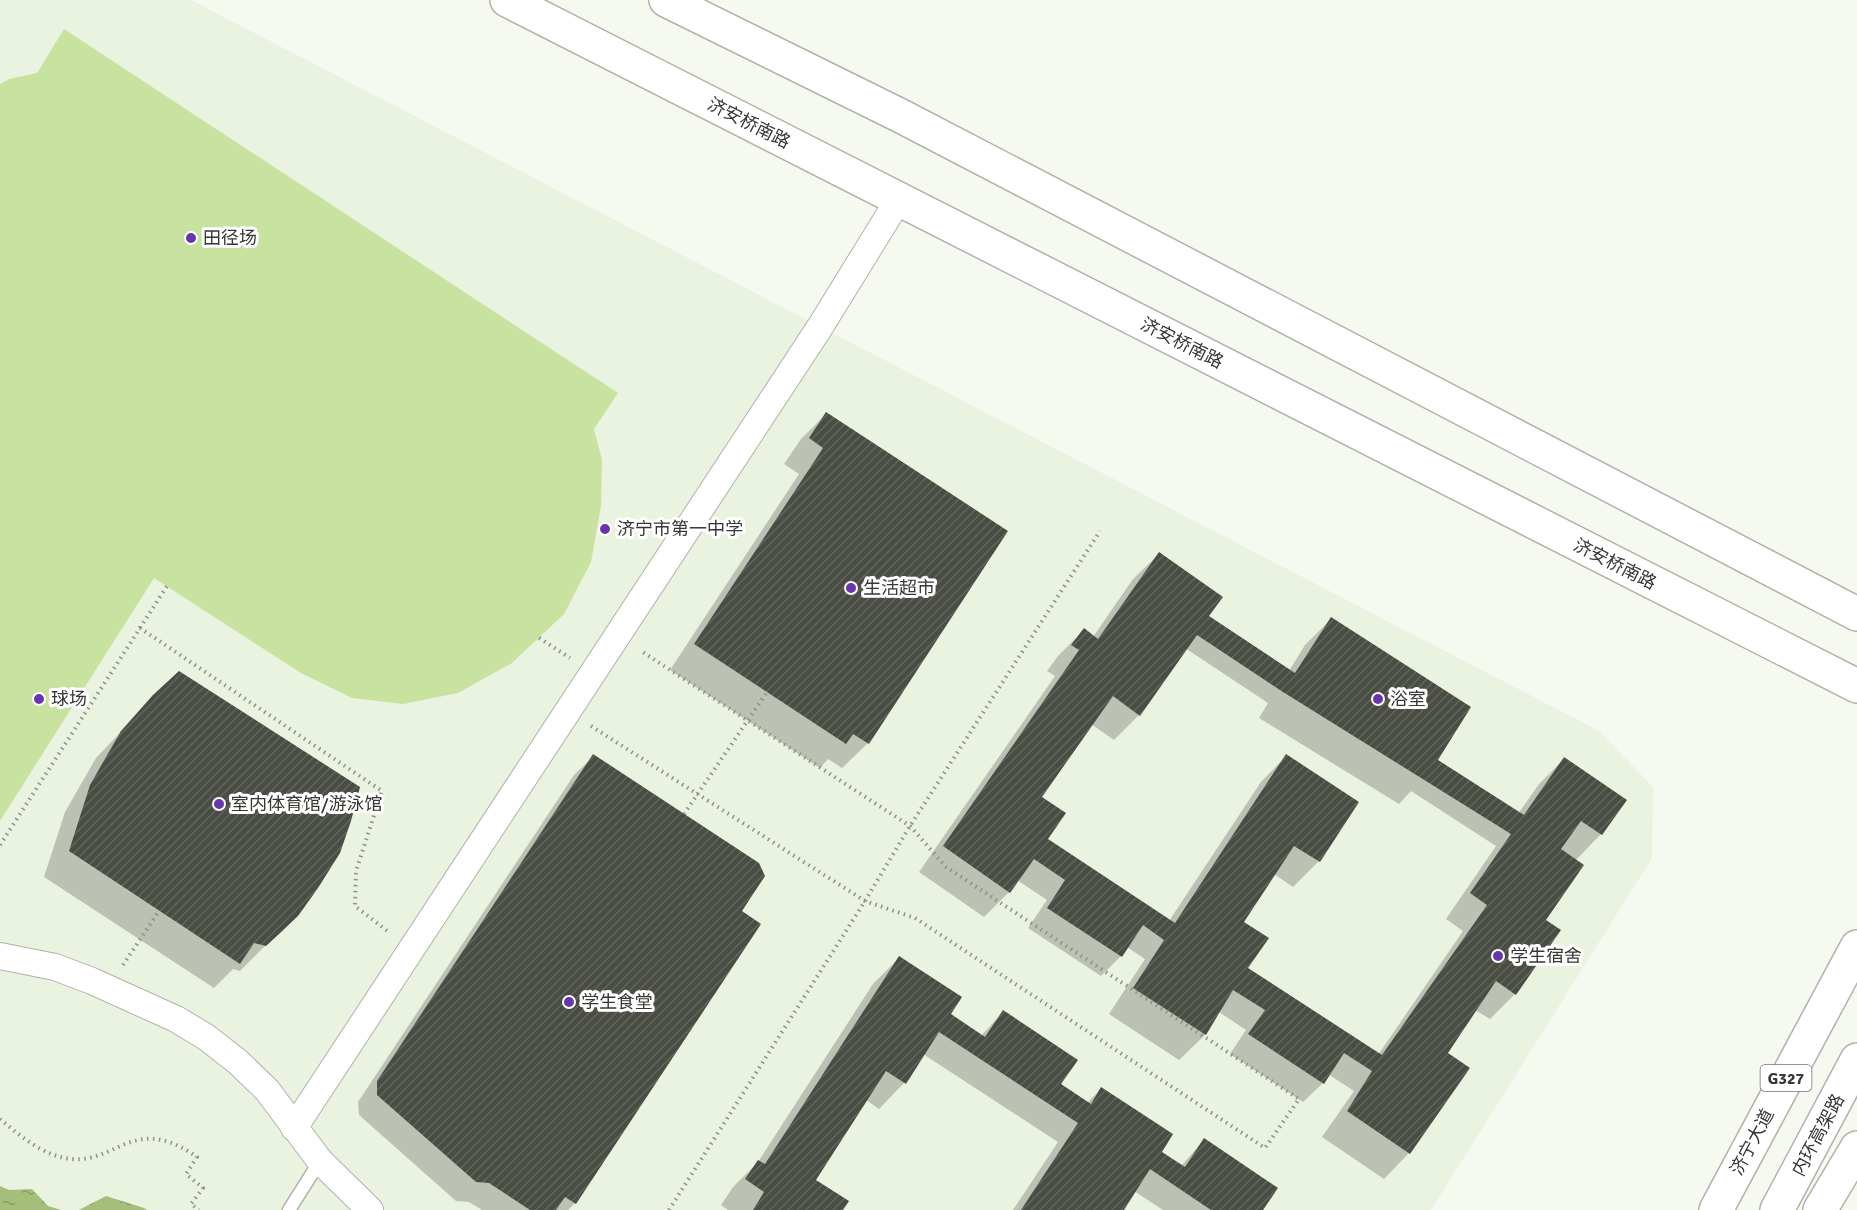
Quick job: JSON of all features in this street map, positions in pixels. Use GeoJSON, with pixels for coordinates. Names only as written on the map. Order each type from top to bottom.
{"type":"FeatureCollection","features":[{"type":"Feature","properties":{"kind":"main road","name":"济安桥南路"},"geometry":{"type":"LineString","coordinates":[[507,0],[1857,686]]}},
{"type":"Feature","properties":{"kind":"main road"},"geometry":{"type":"LineString","coordinates":[[666,0],[901,116],[1857,614]]}},
{"type":"Feature","properties":{"kind":"main road","name":"济宁大道"},"geometry":{"type":"LineString","coordinates":[[1716,1210],[1857,947]]}},
{"type":"Feature","properties":{"kind":"main road","name":"内环高架路"},"geometry":{"type":"LineString","coordinates":[[1777,1210],[1857,1060]]}},
{"type":"Feature","properties":{"kind":"main road"},"geometry":{"type":"LineString","coordinates":[[1820,1210],[1857,1148]]}},
{"type":"Feature","properties":{"kind":"street"},"geometry":{"type":"LineString","coordinates":[[294,1128],[820,327],[899,199]]}},
{"type":"Feature","properties":{"kind":"street"},"geometry":{"type":"LineString","coordinates":[[0,956],[55,967],[176,1019],[206,1037],[238,1062],[267,1090],[320,1161],[370,1210]]}},
{"type":"Feature","properties":{"kind":"lane"},"geometry":{"type":"LineString","coordinates":[[289,1210],[320,1161]]}},
{"type":"Feature","properties":{"kind":"path"},"geometry":{"type":"LineString","coordinates":[[669,1210],[910,826],[1100,531]]}},
{"type":"Feature","properties":{"kind":"path"},"geometry":{"type":"LineString","coordinates":[[0,845],[167,586]]}},
{"type":"Feature","properties":{"kind":"path"},"geometry":{"type":"LineString","coordinates":[[140,628],[382,790],[356,871],[355,906],[412,949]]}},
{"type":"Feature","properties":{"kind":"path"},"geometry":{"type":"LineString","coordinates":[[568,711],[865,901],[915,918],[1265,1148],[1299,1099],[946,867],[910,826],[618,636]]}},
{"type":"Feature","properties":{"kind":"path"},"geometry":{"type":"LineString","coordinates":[[539,638],[593,673]]}},
{"type":"Feature","properties":{"kind":"path"},"geometry":{"type":"LineString","coordinates":[[684,814],[767,692]]}},
{"type":"Feature","properties":{"kind":"path"},"geometry":{"type":"LineString","coordinates":[[107,988],[159,911]]}},
{"type":"Feature","properties":{"kind":"path"},"geometry":{"type":"LineString","coordinates":[[0,1119],[34,1145],[56,1156],[71,1159],[92,1159],[129,1142],[148,1138],[164,1139],[177,1144],[197,1157],[186,1174],[203,1188],[191,1204],[199,1210]]}},
{"type":"Feature","properties":{"kind":"shaded area","name":"济宁市第一中学"},"geometry":{"type":"Polygon","coordinates":[[[0,0],[191,0],[1599,731],[1653,787],[1652,858],[1431,1210],[0,1210],[0,0]]]}},
{"type":"Feature","properties":{"kind":"shaded area","name":"田径场"},"geometry":{"type":"Polygon","coordinates":[[[64,29],[618,393],[594,429],[602,460],[601,506],[591,562],[564,614],[512,663],[458,693],[403,704],[352,698],[301,673],[154,578],[0,821],[0,84],[9,79],[37,73],[64,29]]]}},
{"type":"Feature","properties":{"kind":"water"},"geometry":{"type":"Polygon","coordinates":[[[0,1186],[9,1190],[32,1189],[48,1206],[61,1210],[0,1210],[0,1186]]]}},
{"type":"Feature","properties":{"kind":"water"},"geometry":{"type":"Polygon","coordinates":[[[106,1196],[144,1208],[147,1210],[79,1210],[106,1196]]]}},
{"type":"Feature","properties":{"kind":"building","name":"生活超市"},"geometry":{"type":"Polygon","coordinates":[[[826,412],[1008,531],[869,744],[853,734],[846,744],[694,644],[823,448],[809,438],[826,412]]]}},
{"type":"Feature","properties":{"kind":"building"},"geometry":{"type":"Polygon","coordinates":[[[1159,552],[1223,597],[1209,616],[1295,673],[1331,617],[1471,707],[1438,760],[1524,815],[1564,757],[1627,800],[1602,835],[1581,821],[1561,849],[1584,865],[1546,920],[1561,930],[1516,995],[1496,981],[1448,1053],[1470,1068],[1410,1154],[1347,1111],[1372,1071],[1344,1053],[1324,1084],[1248,1034],[1265,1010],[1233,990],[1206,1035],[1133,988],[1164,940],[1143,925],[1122,957],[1047,908],[1065,880],[1034,859],[1010,893],[943,846],[1079,650],[1071,645],[1084,628],[1098,639],[1159,552]],[[1197,635],[1140,716],[1113,696],[1042,797],[1066,813],[1048,839],[1175,923],[1286,754],[1359,802],[1320,862],[1294,846],[1244,922],[1269,938],[1248,968],[1382,1055],[1487,905],[1470,893],[1511,834],[1283,692],[1197,635]]]}},
{"type":"Feature","properties":{"kind":"building","name":"室内体育馆/游泳馆"},"geometry":{"type":"Polygon","coordinates":[[[179,671],[360,787],[340,853],[318,888],[298,916],[266,946],[254,943],[240,964],[69,851],[90,785],[121,731],[153,695],[179,671]]]}},
{"type":"Feature","properties":{"kind":"building","name":"学生食堂"},"geometry":{"type":"Polygon","coordinates":[[[593,754],[759,863],[765,876],[742,911],[761,924],[576,1204],[565,1197],[556,1210],[530,1210],[489,1183],[476,1182],[377,1095],[377,1081],[593,754]]]}},
{"type":"Feature","properties":{"kind":"building"},"geometry":{"type":"Polygon","coordinates":[[[899,956],[962,997],[951,1014],[985,1037],[1003,1010],[1078,1060],[1061,1084],[1091,1104],[1101,1087],[1173,1134],[1162,1152],[1185,1167],[1204,1138],[1278,1188],[1263,1210],[1211,1210],[1150,1169],[1124,1210],[1021,1210],[1078,1123],[939,1032],[906,1084],[886,1071],[816,1180],[849,1201],[843,1210],[753,1210],[764,1192],[745,1179],[758,1160],[765,1164],[899,956]]]}},
{"type":"Feature","properties":{"kind":"place","name":"田径场"},"geometry":{"type":"Point","coordinates":[191,238]}},
{"type":"Feature","properties":{"kind":"place","name":"济宁市第一中学"},"geometry":{"type":"Point","coordinates":[605,529]}},
{"type":"Feature","properties":{"kind":"place","name":"生活超市"},"geometry":{"type":"Point","coordinates":[851,588]}},
{"type":"Feature","properties":{"kind":"place","name":"球场"},"geometry":{"type":"Point","coordinates":[39,699]}},
{"type":"Feature","properties":{"kind":"place","name":"浴室"},"geometry":{"type":"Point","coordinates":[1378,699]}},
{"type":"Feature","properties":{"kind":"place","name":"室内体育馆/游泳馆"},"geometry":{"type":"Point","coordinates":[219,804]}},
{"type":"Feature","properties":{"kind":"place","name":"学生宿舍"},"geometry":{"type":"Point","coordinates":[1498,956]}},
{"type":"Feature","properties":{"kind":"place","name":"学生食堂"},"geometry":{"type":"Point","coordinates":[569,1002]}}]}
